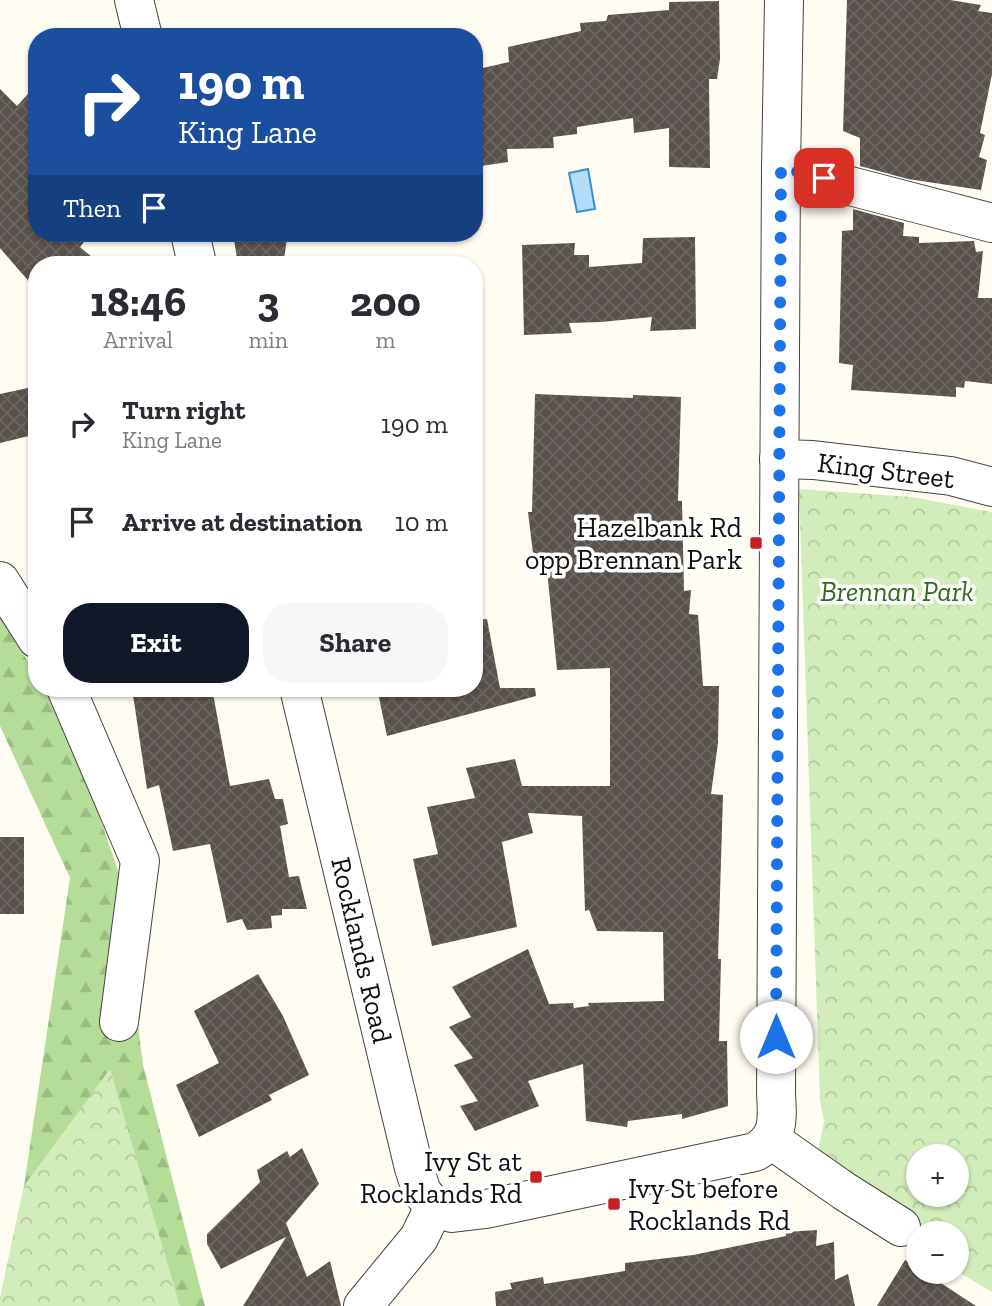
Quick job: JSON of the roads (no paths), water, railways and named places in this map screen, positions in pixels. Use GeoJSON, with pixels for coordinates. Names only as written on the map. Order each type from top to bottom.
{"type":"FeatureCollection","features":[{"type":"Feature","properties":{"kind":"street"},"geometry":{"type":"LineString","coordinates":[[134,0],[141,28]]}},
{"type":"Feature","properties":{"kind":"street"},"geometry":{"type":"LineString","coordinates":[[363,1306],[419,1238],[434,1207],[452,1213],[486,1209],[755,1152],[767,1145],[775,1132],[784,0]]}},
{"type":"Feature","properties":{"kind":"street"},"geometry":{"type":"LineString","coordinates":[[781,168],[992,223]]}},
{"type":"Feature","properties":{"kind":"street","name":"King Street"},"geometry":{"type":"LineString","coordinates":[[779,460],[813,460],[950,476],[992,487]]}},
{"type":"Feature","properties":{"kind":"street"},"geometry":{"type":"LineString","coordinates":[[0,581],[28,625]]}},
{"type":"Feature","properties":{"kind":"street"},"geometry":{"type":"LineString","coordinates":[[70,697],[140,861],[119,1022]]}},
{"type":"Feature","properties":{"kind":"street","name":"Rocklands Road"},"geometry":{"type":"LineString","coordinates":[[301,697],[414,1168],[422,1192],[434,1207]]}},
{"type":"Feature","properties":{"kind":"street"},"geometry":{"type":"LineString","coordinates":[[770,1139],[901,1227]]}},
{"type":"Feature","properties":{"kind":"water"},"geometry":{"type":"Polygon","coordinates":[[[588,169],[595,209],[577,212],[569,173],[588,169]]]}},
{"type":"Feature","properties":{"kind":"place","name":"Hazelbank Rd opp Brennan Park"},"geometry":{"type":"Point","coordinates":[756,543]}},
{"type":"Feature","properties":{"kind":"place","name":"Ivy St at Rocklands Rd"},"geometry":{"type":"Point","coordinates":[536,1177]}},
{"type":"Feature","properties":{"kind":"place","name":"Ivy St before Rocklands Rd"},"geometry":{"type":"Point","coordinates":[614,1204]}},
{"type":"Feature","properties":{"kind":"park label","name":"Brennan Park"},"geometry":{"type":"Point","coordinates":[897,591]}}]}
